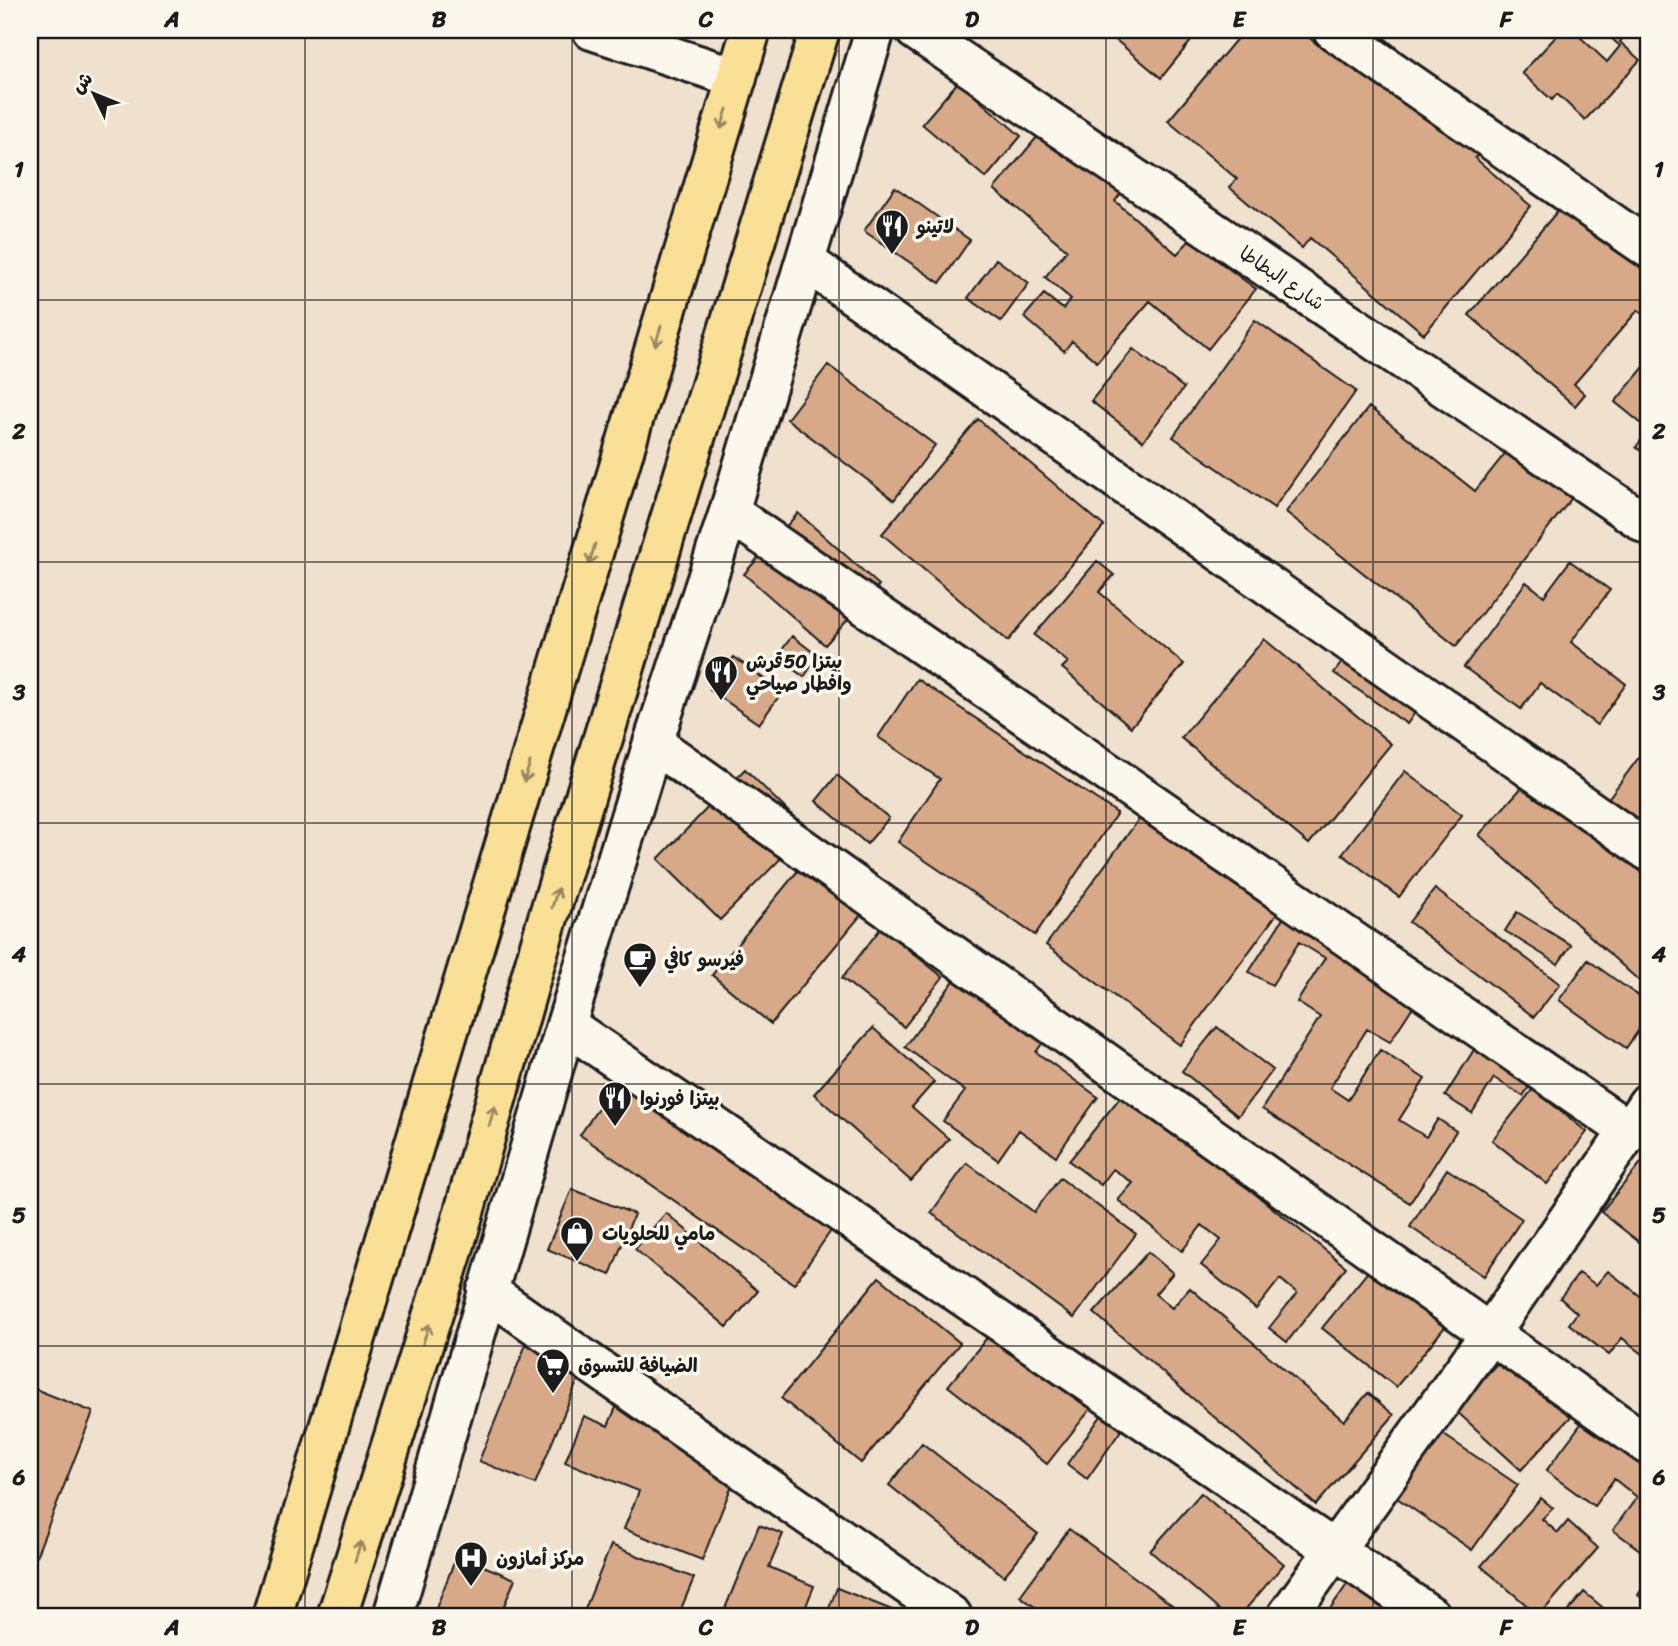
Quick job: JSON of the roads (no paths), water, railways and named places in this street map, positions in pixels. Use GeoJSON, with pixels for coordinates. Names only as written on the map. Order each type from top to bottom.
{"type":"FeatureCollection","features":[{"type":"Feature","properties":{"kind":"main road"},"geometry":{"type":"LineString","coordinates":[[272,1616],[751,30]]}},
{"type":"Feature","properties":{"kind":"main road"},"geometry":{"type":"LineString","coordinates":[[337,1616],[452,1254],[547,921],[820,30]]}},
{"type":"Feature","properties":{"kind":"street"},"geometry":{"type":"LineString","coordinates":[[592,30],[737,78]]}},
{"type":"Feature","properties":{"kind":"street"},"geometry":{"type":"LineString","coordinates":[[393,1616],[566,1025],[653,743],[729,512],[875,30]]}},
{"type":"Feature","properties":{"kind":"street","name":"شارع البطاطا"},"geometry":{"type":"LineString","coordinates":[[915,30],[1648,525]]}},
{"type":"Feature","properties":{"kind":"street"},"geometry":{"type":"LineString","coordinates":[[1333,30],[1648,248]]}},
{"type":"Feature","properties":{"kind":"street"},"geometry":{"type":"LineString","coordinates":[[806,262],[1648,851]]}},
{"type":"Feature","properties":{"kind":"street"},"geometry":{"type":"LineString","coordinates":[[729,512],[1638,1117],[1489,1335],[1287,1616]]}},
{"type":"Feature","properties":{"kind":"street"},"geometry":{"type":"LineString","coordinates":[[653,743],[1648,1445]]}},
{"type":"Feature","properties":{"kind":"street"},"geometry":{"type":"LineString","coordinates":[[566,1025],[1430,1616]]}},
{"type":"Feature","properties":{"kind":"street"},"geometry":{"type":"LineString","coordinates":[[487,1291],[952,1616]]}},
{"type":"Feature","properties":{"kind":"place","name":"لاتينو"},"geometry":{"type":"Point","coordinates":[892,256]}},
{"type":"Feature","properties":{"kind":"place","name":"بيتزا 50قرش وافطار صياحي"},"geometry":{"type":"Point","coordinates":[721,702]}},
{"type":"Feature","properties":{"kind":"place","name":"فيرسو كافي"},"geometry":{"type":"Point","coordinates":[640,989]}},
{"type":"Feature","properties":{"kind":"place","name":"بيتزا فورنوا"},"geometry":{"type":"Point","coordinates":[615,1128]}},
{"type":"Feature","properties":{"kind":"place","name":"مامي للحلويات"},"geometry":{"type":"Point","coordinates":[577,1263]}},
{"type":"Feature","properties":{"kind":"place","name":"الضيافة للتسوق"},"geometry":{"type":"Point","coordinates":[553,1395]}},
{"type":"Feature","properties":{"kind":"place","name":"مركز أمازون"},"geometry":{"type":"Point","coordinates":[471,1588]}}]}
